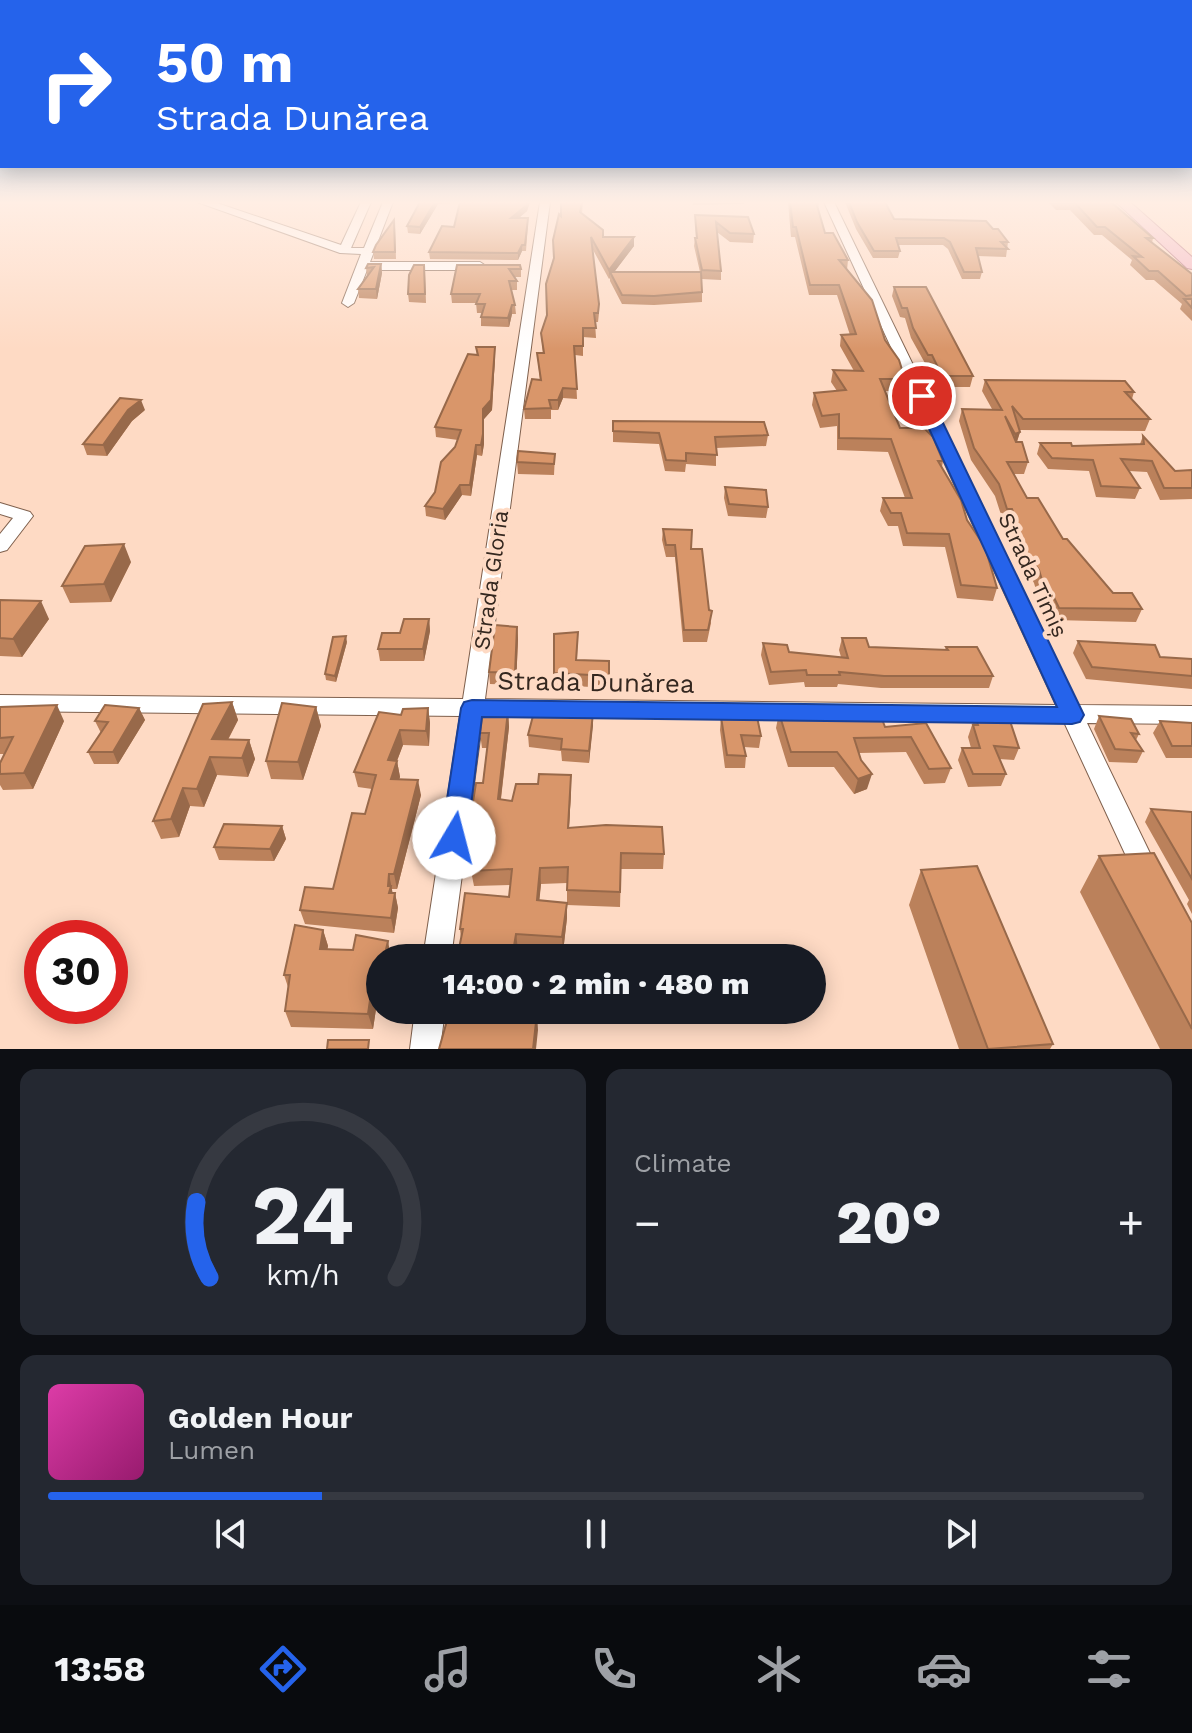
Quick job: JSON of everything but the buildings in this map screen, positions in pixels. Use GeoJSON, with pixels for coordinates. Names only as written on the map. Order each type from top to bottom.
{"type":"FeatureCollection","features":[{"type":"Feature","properties":{"kind":"main road"},"geometry":{"type":"LineString","coordinates":[[1176,251],[1192,265]]}},
{"type":"Feature","properties":{"kind":"street"},"geometry":{"type":"LineString","coordinates":[[344,251],[370,251],[348,303]]}},
{"type":"Feature","properties":{"kind":"street","name":"Strada Gloria"},"geometry":{"type":"LineString","coordinates":[[439,944],[531,251]]}},
{"type":"Feature","properties":{"kind":"street","name":"Strada Timiș"},"geometry":{"type":"LineString","coordinates":[[852,251],[1155,890]]}},
{"type":"Feature","properties":{"kind":"street"},"geometry":{"type":"LineString","coordinates":[[364,266],[488,267]]}},
{"type":"Feature","properties":{"kind":"street"},"geometry":{"type":"LineString","coordinates":[[0,508],[24,516],[0,546]]}},
{"type":"Feature","properties":{"kind":"street","name":"Strada Dunărea"},"geometry":{"type":"LineString","coordinates":[[0,703],[1192,715]]}},
{"type":"Feature","properties":{"kind":"street"},"geometry":{"type":"LineString","coordinates":[[425,1049],[428,1024]]}},
{"type":"Feature","properties":{"kind":"route"},"geometry":{"type":"LineString","coordinates":[[454,838],[472,708],[1072,715],[922,396]]}}]}
